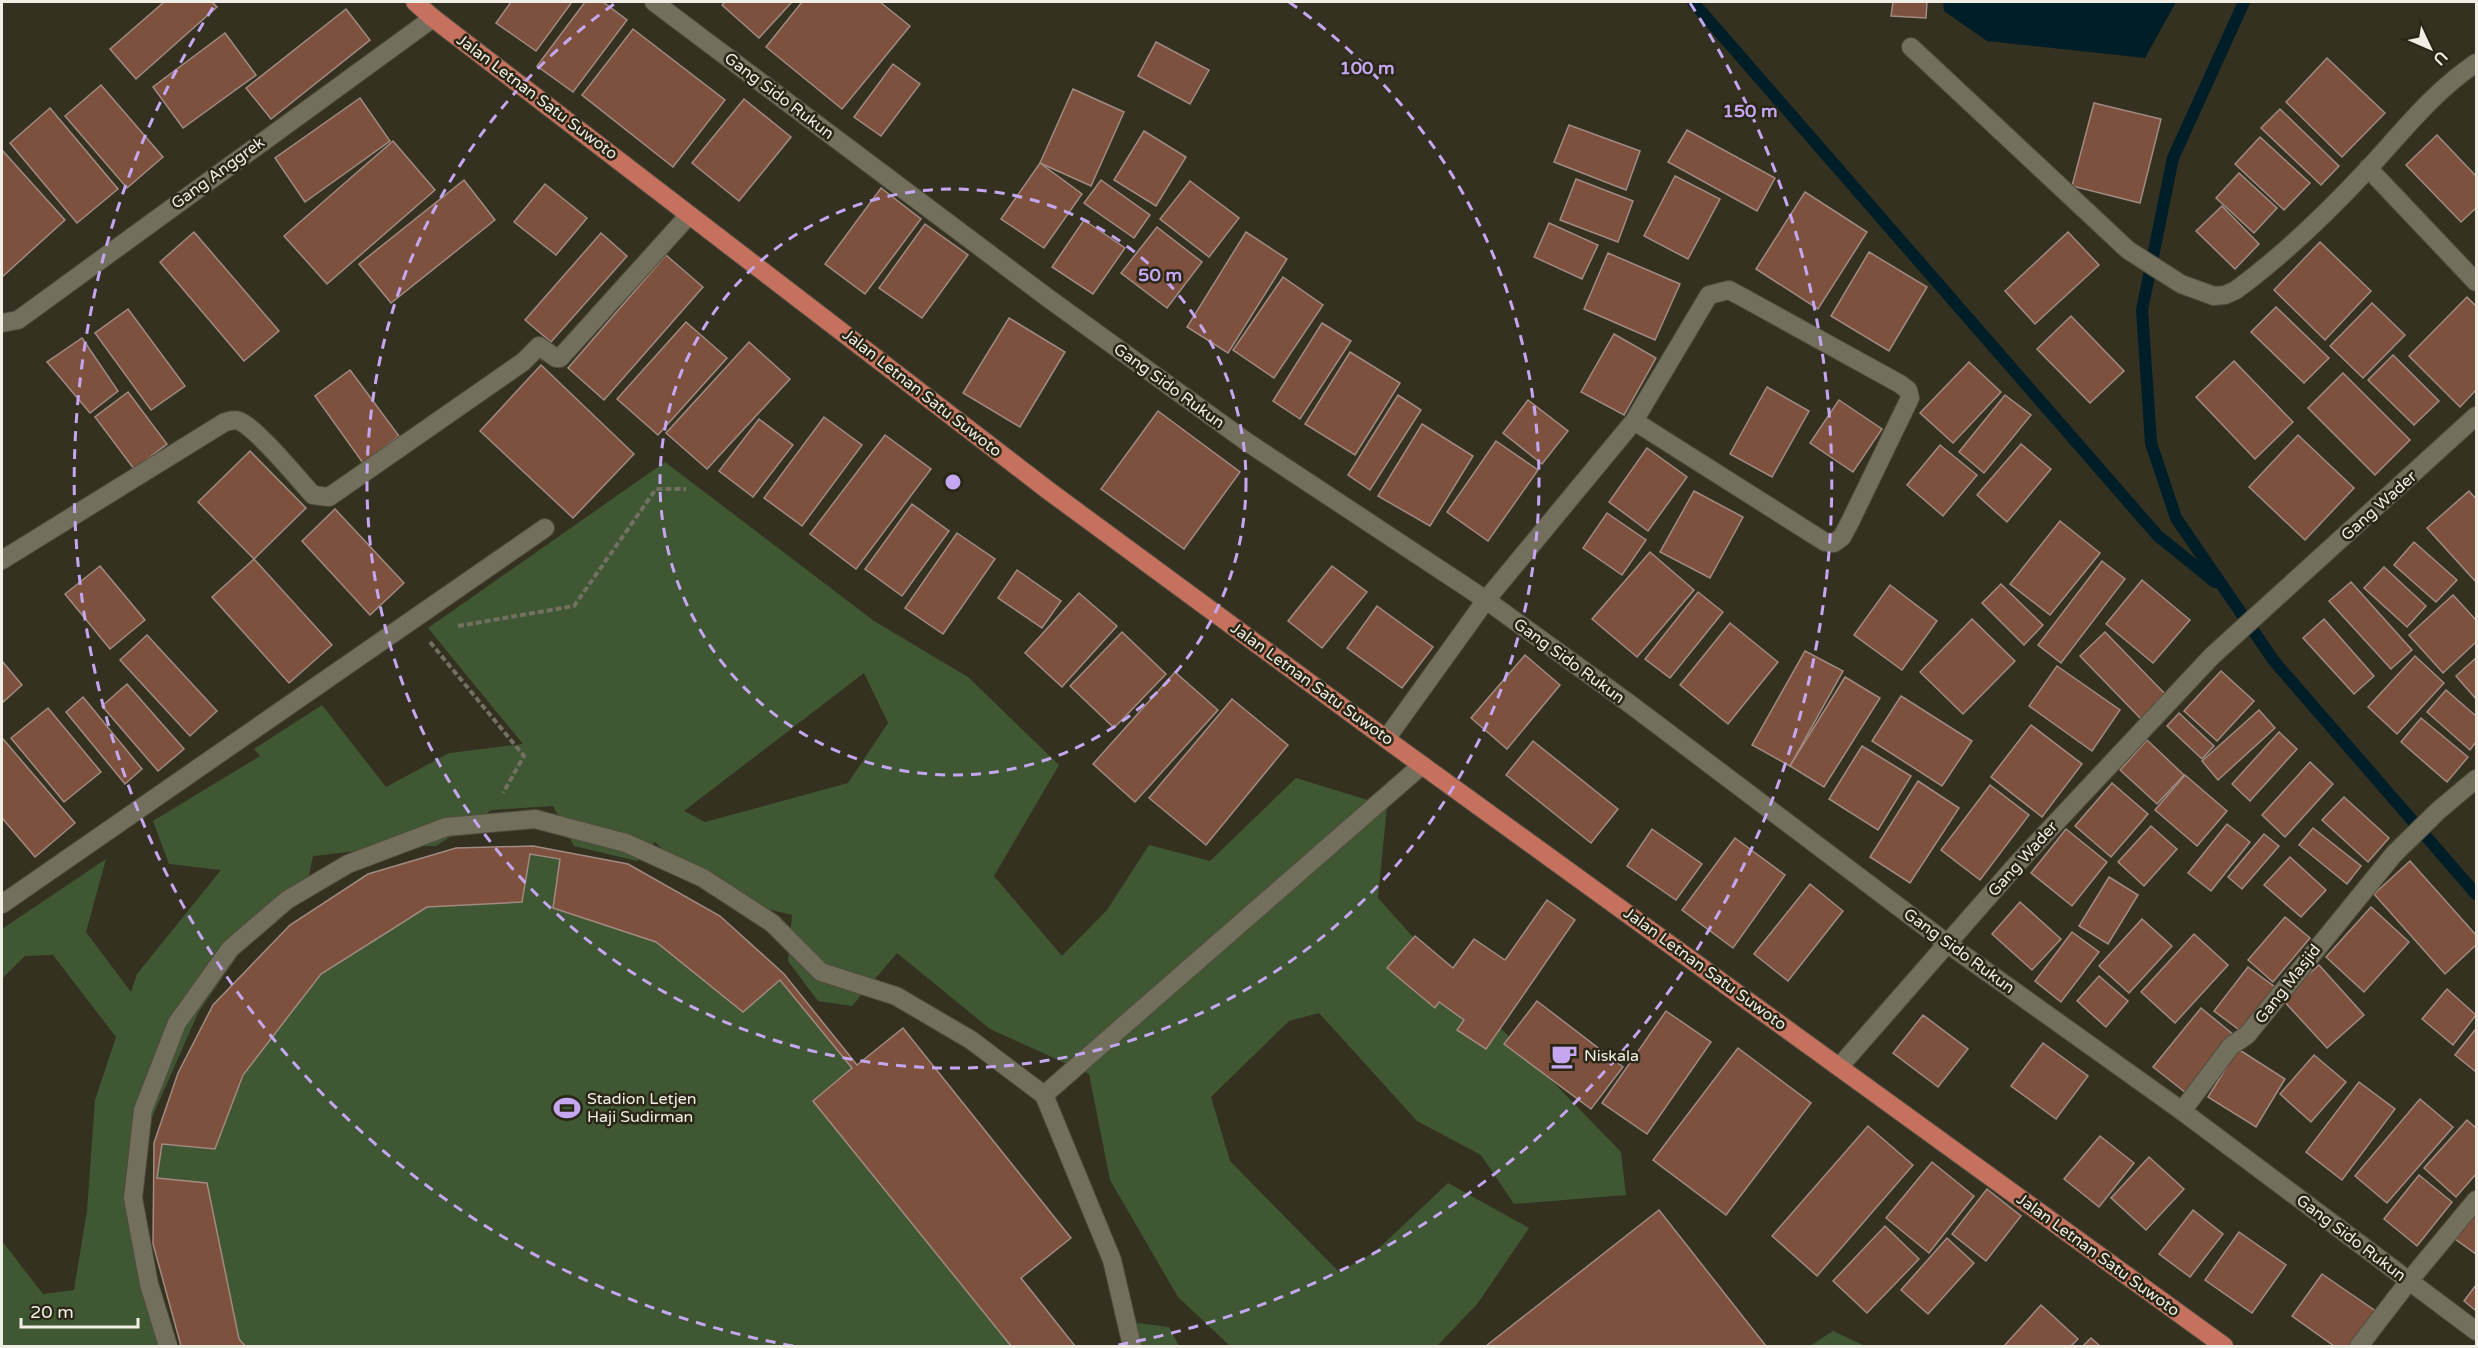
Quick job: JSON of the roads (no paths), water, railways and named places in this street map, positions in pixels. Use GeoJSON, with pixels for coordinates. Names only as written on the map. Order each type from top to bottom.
{"type":"FeatureCollection","features":[{"type":"Feature","properties":{"kind":"main road","name":"Jalan Letnan Satu Suwoto"},"geometry":{"type":"LineString","coordinates":[[415,2],[1049,491],[1386,739],[1840,1066],[2224,1347]]}},
{"type":"Feature","properties":{"kind":"street","name":"Gang Sido Rukun"},"geometry":{"type":"LineString","coordinates":[[654,2],[1048,298],[1228,429],[1486,600],[1630,704],[1948,944],[2182,1111],[2476,1331]]}},
{"type":"Feature","properties":{"kind":"street","name":"Gang Anggrek"},"geometry":{"type":"LineString","coordinates":[[2,323],[18,320],[433,18]]}},
{"type":"Feature","properties":{"kind":"street"},"geometry":{"type":"LineString","coordinates":[[1911,47],[2128,250],[2181,284],[2214,296],[2224,296],[2236,290],[2308,231],[2456,77],[2476,63]]}},
{"type":"Feature","properties":{"kind":"street"},"geometry":{"type":"LineString","coordinates":[[2368,168],[2476,282]]}},
{"type":"Feature","properties":{"kind":"street"},"geometry":{"type":"LineString","coordinates":[[2,560],[225,422],[236,420],[244,424],[283,460],[313,495],[329,497],[523,362],[539,346],[556,358],[560,358],[690,215]]}},
{"type":"Feature","properties":{"kind":"street"},"geometry":{"type":"LineString","coordinates":[[1386,739],[1486,600],[1634,421],[1709,295],[1730,291],[1900,384],[1908,390],[1910,398],[1850,522],[1842,537],[1834,543],[1825,542],[1634,421]]}},
{"type":"Feature","properties":{"kind":"street","name":"Gang Wader"},"geometry":{"type":"LineString","coordinates":[[1840,1066],[2017,864],[2212,657],[2476,416]]}},
{"type":"Feature","properties":{"kind":"street"},"geometry":{"type":"LineString","coordinates":[[2,904],[545,528]]}},
{"type":"Feature","properties":{"kind":"street"},"geometry":{"type":"LineString","coordinates":[[1044,1095],[1422,765]]}},
{"type":"Feature","properties":{"kind":"street","name":"Gang Masjid"},"geometry":{"type":"LineString","coordinates":[[2182,1111],[2231,1046],[2247,1035],[2394,854],[2439,810],[2476,779]]}},
{"type":"Feature","properties":{"kind":"street"},"geometry":{"type":"LineString","coordinates":[[168,1347],[149,1284],[133,1198],[143,1110],[177,1023],[230,949],[286,900],[348,864],[446,827],[535,819],[626,843],[703,878],[772,923],[821,972],[896,996],[971,1040],[1044,1095],[1112,1260],[1132,1347]]}},
{"type":"Feature","properties":{"kind":"street"},"geometry":{"type":"LineString","coordinates":[[2360,1347],[2409,1281],[2476,1200]]}},
{"type":"Feature","properties":{"kind":"water"},"geometry":{"type":"Polygon","coordinates":[[[1943,2],[2176,2],[2145,58],[1987,41],[1944,11],[1943,2]]]}},
{"type":"Feature","properties":{"kind":"waterway"},"geometry":{"type":"LineString","coordinates":[[1693,2],[2158,536],[2215,582]]}},
{"type":"Feature","properties":{"kind":"waterway"},"geometry":{"type":"LineString","coordinates":[[2244,2],[2173,158],[2142,310],[2151,443],[2176,518],[2274,661],[2476,894]]}},
{"type":"Feature","properties":{"kind":"place","name":"Niskala"},"geometry":{"type":"Point","coordinates":[1564,1056]}},
{"type":"Feature","properties":{"kind":"place","name":"Stadion Letjen Haji Sudirman"},"geometry":{"type":"Point","coordinates":[567,1108]}}]}
